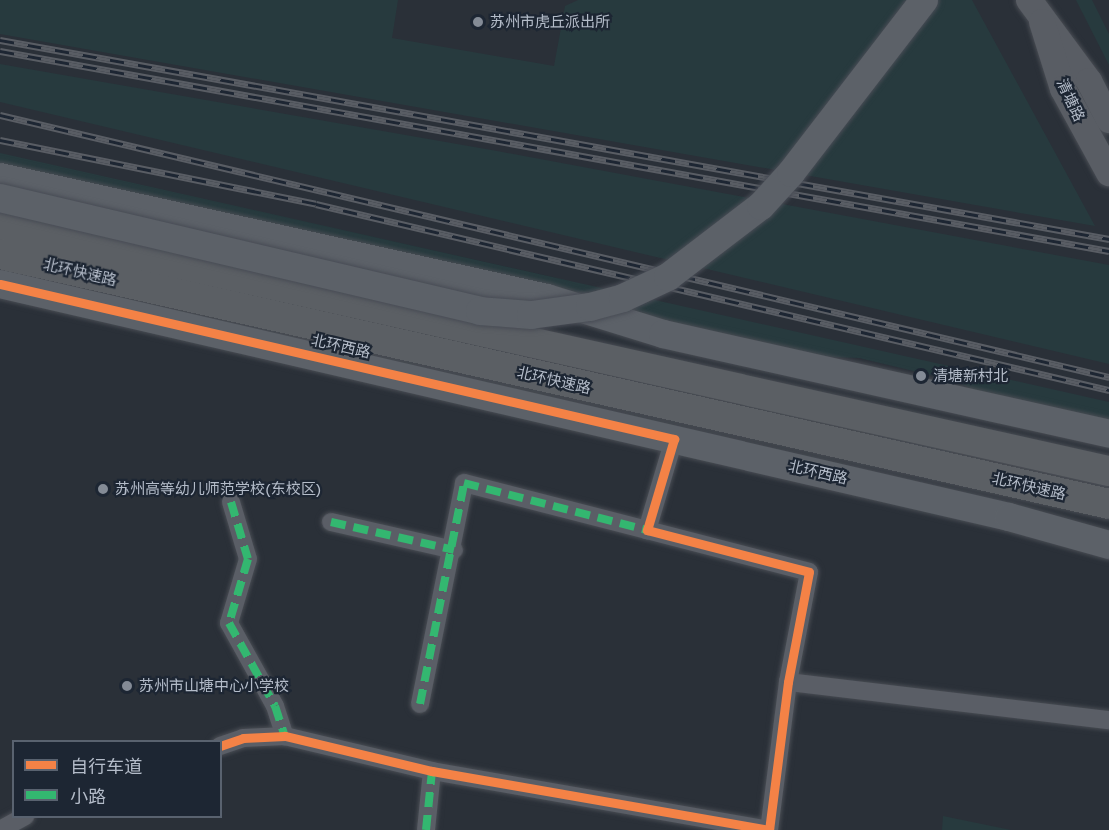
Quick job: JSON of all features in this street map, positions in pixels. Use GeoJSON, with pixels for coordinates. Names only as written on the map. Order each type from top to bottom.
{"type":"FeatureCollection","features":[{"type":"Feature","properties":{"kind":"highway","name":"北环快速路"},"geometry":{"type":"LineString","coordinates":[[0,224],[1109,471]]}},
{"type":"Feature","properties":{"kind":"highway","name":"北环快速路"},"geometry":{"type":"LineString","coordinates":[[0,254],[1109,504]]}},
{"type":"Feature","properties":{"kind":"highway"},"geometry":{"type":"LineString","coordinates":[[1044,489],[1109,514]]}},
{"type":"Feature","properties":{"kind":"main road"},"geometry":{"type":"LineString","coordinates":[[0,198],[480,311],[531,315],[590,308],[623,298],[668,278],[761,206],[791,173],[924,0]]}},
{"type":"Feature","properties":{"kind":"main road","name":"清塘路"},"geometry":{"type":"LineString","coordinates":[[1029,0],[1042,22],[1089,81],[1109,120]]}},
{"type":"Feature","properties":{"kind":"main road","name":"清塘路"},"geometry":{"type":"LineString","coordinates":[[1042,22],[1064,89],[1109,173]]}},
{"type":"Feature","properties":{"kind":"main road"},"geometry":{"type":"LineString","coordinates":[[0,177],[547,298],[663,334],[1109,434]]}},
{"type":"Feature","properties":{"kind":"main road","name":"北环西路"},"geometry":{"type":"LineString","coordinates":[[0,284],[964,506],[1109,545]]}},
{"type":"Feature","properties":{"kind":"street"},"geometry":{"type":"LineString","coordinates":[[647,530],[674,439]]}},
{"type":"Feature","properties":{"kind":"street"},"geometry":{"type":"LineString","coordinates":[[222,745],[243,738],[285,736],[432,771],[769,830],[788,682],[809,572],[464,483],[454,550],[420,704]]}},
{"type":"Feature","properties":{"kind":"street"},"geometry":{"type":"LineString","coordinates":[[231,502],[249,559],[229,623],[275,706],[285,736]]}},
{"type":"Feature","properties":{"kind":"street"},"geometry":{"type":"LineString","coordinates":[[331,522],[454,550]]}},
{"type":"Feature","properties":{"kind":"street"},"geometry":{"type":"LineString","coordinates":[[788,682],[1109,720]]}},
{"type":"Feature","properties":{"kind":"street"},"geometry":{"type":"LineString","coordinates":[[426,830],[432,771]]}},
{"type":"Feature","properties":{"kind":"street"},"geometry":{"type":"LineString","coordinates":[[0,830],[21,818]]}},
{"type":"Feature","properties":{"kind":"green space"},"geometry":{"type":"Polygon","coordinates":[[[0,0],[398,0],[392,38],[554,66],[565,6],[578,0],[972,0],[1095,226],[0,34],[0,0]]]}},
{"type":"Feature","properties":{"kind":"green space"},"geometry":{"type":"Polygon","coordinates":[[[1076,0],[1092,0],[1109,34],[1109,65],[1076,0]]]}},
{"type":"Feature","properties":{"kind":"green space"},"geometry":{"type":"Polygon","coordinates":[[[0,64],[497,151],[1109,265],[1109,364],[0,102],[0,64]]]}},
{"type":"Feature","properties":{"kind":"green space"},"geometry":{"type":"Polygon","coordinates":[[[0,153],[1109,402],[1109,424],[989,396],[951,380],[859,358],[795,356],[0,169],[0,153]]]}},
{"type":"Feature","properties":{"kind":"green space"},"geometry":{"type":"Polygon","coordinates":[[[943,816],[1011,830],[942,830],[943,816]]]}},
{"type":"Feature","properties":{"kind":"railway"},"geometry":{"type":"LineString","coordinates":[[0,40],[1109,239]]}},
{"type":"Feature","properties":{"kind":"railway"},"geometry":{"type":"LineString","coordinates":[[0,51],[1109,251]]}},
{"type":"Feature","properties":{"kind":"railway"},"geometry":{"type":"LineString","coordinates":[[0,115],[1109,377]]}},
{"type":"Feature","properties":{"kind":"railway"},"geometry":{"type":"LineString","coordinates":[[0,140],[316,204],[1109,390]]}},
{"type":"Feature","properties":{"kind":"marked path"},"geometry":{"type":"LineString","coordinates":[[420,704],[464,483],[647,530]]}},
{"type":"Feature","properties":{"kind":"marked path"},"geometry":{"type":"LineString","coordinates":[[231,502],[248,559],[229,623],[275,706],[285,736]]}},
{"type":"Feature","properties":{"kind":"marked path"},"geometry":{"type":"LineString","coordinates":[[331,522],[454,550]]}},
{"type":"Feature","properties":{"kind":"marked path"},"geometry":{"type":"LineString","coordinates":[[426,830],[432,771]]}},
{"type":"Feature","properties":{"kind":"cycle path"},"geometry":{"type":"LineString","coordinates":[[0,284],[674,439],[647,530],[809,572],[788,682],[769,830]]}},
{"type":"Feature","properties":{"kind":"cycle path"},"geometry":{"type":"LineString","coordinates":[[222,745],[243,738],[285,736],[432,771],[769,830]]}},
{"type":"Feature","properties":{"kind":"place","name":"苏州市虎丘派出所"},"geometry":{"type":"Point","coordinates":[478,22]}},
{"type":"Feature","properties":{"kind":"place","name":"清塘新村北"},"geometry":{"type":"Point","coordinates":[921,376]}},
{"type":"Feature","properties":{"kind":"place","name":"苏州高等幼儿师范学校(东校区)"},"geometry":{"type":"Point","coordinates":[103,489]}},
{"type":"Feature","properties":{"kind":"place","name":"苏州市山塘中心小学校"},"geometry":{"type":"Point","coordinates":[127,686]}}]}
